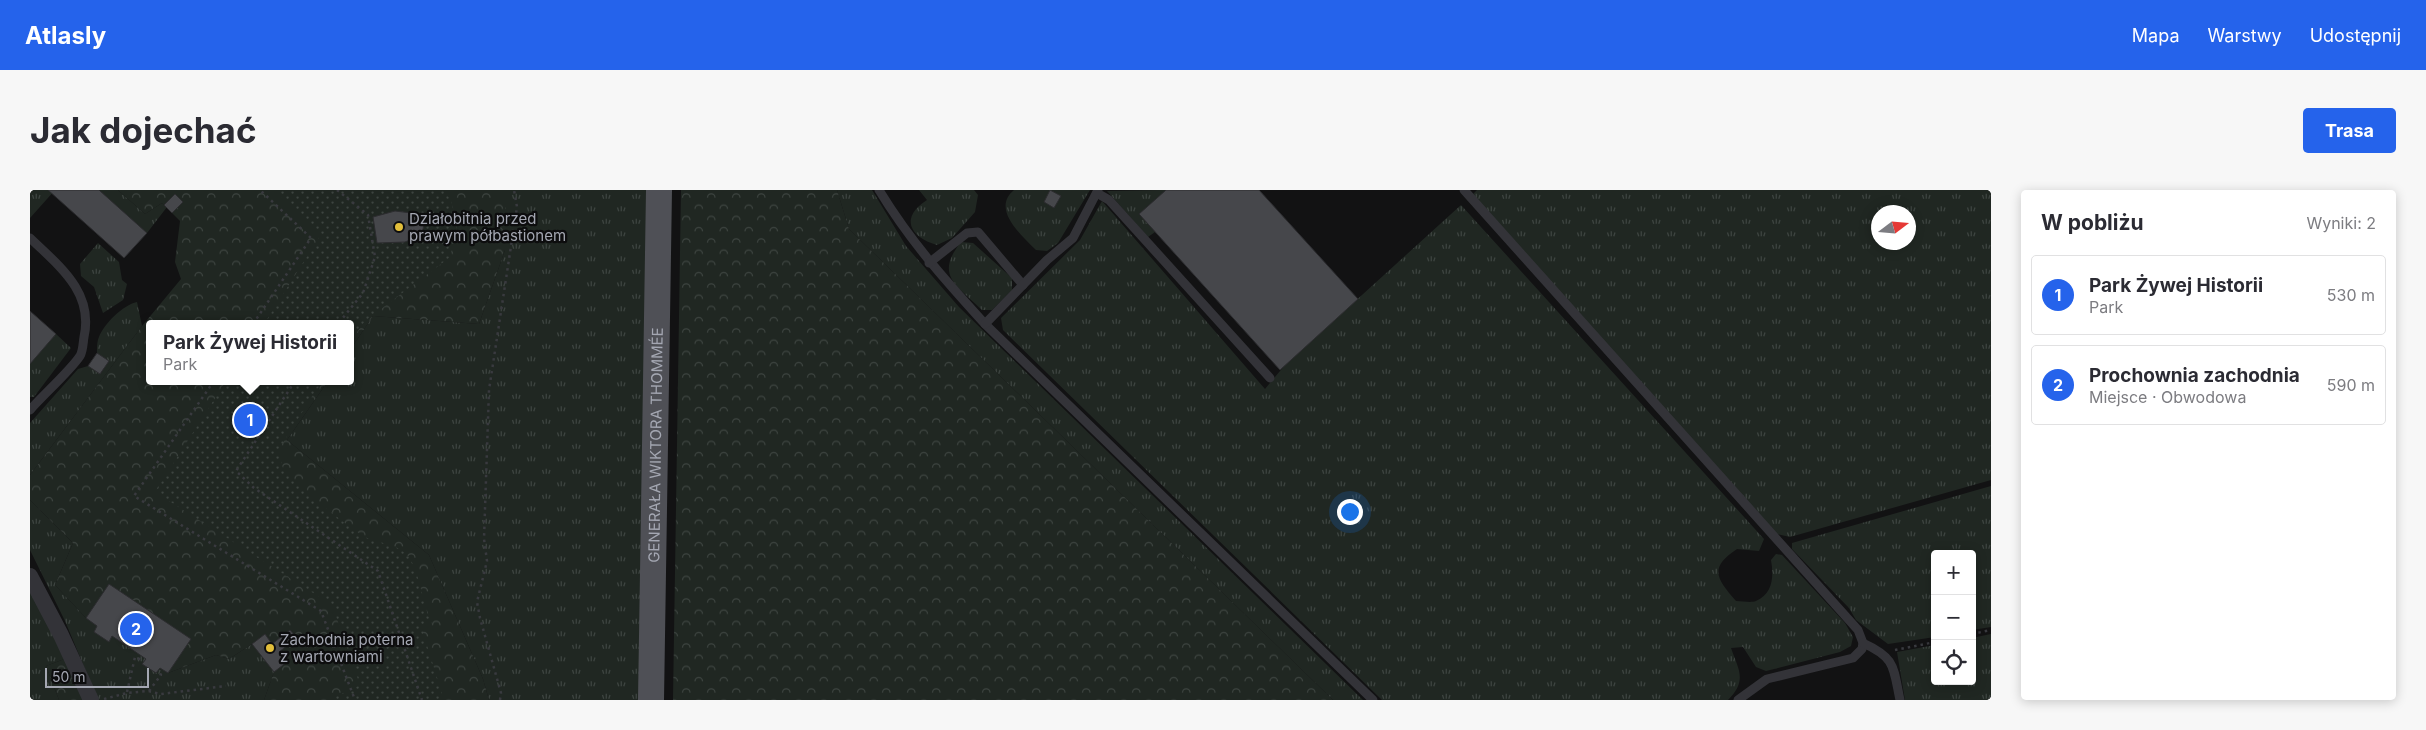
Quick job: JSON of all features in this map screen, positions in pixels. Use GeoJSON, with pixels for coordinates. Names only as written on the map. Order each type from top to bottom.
{"type":"FeatureCollection","features":[{"type":"Feature","properties":{"kind":"main road","name":"GENERAŁA WIKTORA THOMMÉE"},"geometry":{"type":"LineString","coordinates":[[651,700],[659,190]]}},
{"type":"Feature","properties":{"kind":"street"},"geometry":{"type":"LineString","coordinates":[[30,576],[61,635],[91,700]]}},
{"type":"Feature","properties":{"kind":"lane"},"geometry":{"type":"LineString","coordinates":[[879,190],[895,217],[929,263],[985,324],[1373,700]]}},
{"type":"Feature","properties":{"kind":"lane"},"geometry":{"type":"LineString","coordinates":[[1464,190],[1858,630],[1863,643],[1862,649],[1853,658],[1768,679],[1738,700]]}},
{"type":"Feature","properties":{"kind":"lane"},"geometry":{"type":"LineString","coordinates":[[985,324],[1073,238],[1097,192],[1109,200],[1270,378]]}},
{"type":"Feature","properties":{"kind":"lane"},"geometry":{"type":"LineString","coordinates":[[929,263],[967,233],[978,232],[1023,285]]}},
{"type":"Feature","properties":{"kind":"lane"},"geometry":{"type":"LineString","coordinates":[[30,238],[63,271],[81,295],[86,315],[86,330],[80,355],[30,410]]}},
{"type":"Feature","properties":{"kind":"lane"},"geometry":{"type":"LineString","coordinates":[[1863,643],[1881,652],[1892,663],[1900,700]]}},
{"type":"Feature","properties":{"kind":"path"},"geometry":{"type":"LineString","coordinates":[[256,320],[311,238],[260,190]]}},
{"type":"Feature","properties":{"kind":"path"},"geometry":{"type":"LineString","coordinates":[[337,190],[368,215],[375,257],[363,293],[341,320]]}},
{"type":"Feature","properties":{"kind":"path"},"geometry":{"type":"LineString","coordinates":[[500,700],[501,693],[477,602],[487,561],[484,539],[489,390],[517,207],[514,190]]}},
{"type":"Feature","properties":{"kind":"path"},"geometry":{"type":"LineString","coordinates":[[211,385],[134,496],[321,611],[337,647],[355,700]]}},
{"type":"Feature","properties":{"kind":"path"},"geometry":{"type":"LineString","coordinates":[[292,385],[236,471],[254,488],[378,572],[422,700]]}},
{"type":"Feature","properties":{"kind":"path"},"geometry":{"type":"LineString","coordinates":[[1976,633],[1991,630]]}},
{"type":"Feature","properties":{"kind":"path"},"geometry":{"type":"LineString","coordinates":[[1881,652],[1931,643]]}},
{"type":"Feature","properties":{"kind":"path"},"geometry":{"type":"LineString","coordinates":[[127,693],[135,657],[144,662]]}},
{"type":"Feature","properties":{"kind":"path"},"geometry":{"type":"LineString","coordinates":[[148,691],[161,675],[158,670]]}},
{"type":"Feature","properties":{"kind":"path"},"geometry":{"type":"LineString","coordinates":[[100,700],[127,693],[148,691],[161,694],[226,686]]}},
{"type":"Feature","properties":{"kind":"green space"},"geometry":{"type":"Polygon","coordinates":[[[30,190],[55,190],[30,218],[30,190]]]}},
{"type":"Feature","properties":{"kind":"green space"},"geometry":{"type":"Polygon","coordinates":[[[99,190],[118,190],[145,214],[162,203],[167,207],[147,233],[99,190]]]}},
{"type":"Feature","properties":{"kind":"green space"},"geometry":{"type":"Polygon","coordinates":[[[118,190],[505,190],[505,250],[479,324],[373,316],[354,344],[354,320],[147,320],[181,279],[175,262],[180,221],[162,203],[145,214],[118,190]]]}},
{"type":"Feature","properties":{"kind":"green space"},"geometry":{"type":"Polygon","coordinates":[[[274,190],[444,190],[451,201],[457,224],[455,241],[449,258],[365,321],[354,336],[354,320],[267,320],[320,236],[274,190]]]}},
{"type":"Feature","properties":{"kind":"green space"},"geometry":{"type":"Polygon","coordinates":[[[505,190],[648,190],[639,700],[489,700],[483,679],[429,555],[287,440],[325,385],[354,385],[354,344],[373,316],[479,324],[505,250],[505,190]]]}},
{"type":"Feature","properties":{"kind":"green space"},"geometry":{"type":"Polygon","coordinates":[[[681,190],[837,190],[849,229],[1333,700],[673,700],[681,190]]]}},
{"type":"Feature","properties":{"kind":"green space"},"geometry":{"type":"Polygon","coordinates":[[[837,190],[872,190],[906,246],[959,307],[1363,700],[1333,700],[849,229],[837,190]]]}},
{"type":"Feature","properties":{"kind":"green space"},"geometry":{"type":"Polygon","coordinates":[[[919,190],[974,190],[978,195],[975,212],[952,238],[937,245],[920,237],[911,226],[913,213],[927,200],[919,190]]]}},
{"type":"Feature","properties":{"kind":"green space"},"geometry":{"type":"Polygon","coordinates":[[[1014,190],[1090,190],[1058,243],[1047,251],[1036,250],[1011,222],[1006,205],[1008,197],[1014,190]]]}},
{"type":"Feature","properties":{"kind":"green space"},"geometry":{"type":"Polygon","coordinates":[[[1166,190],[1139,214],[1155,232],[1148,237],[1107,191],[1166,190]]]}},
{"type":"Feature","properties":{"kind":"green space"},"geometry":{"type":"Polygon","coordinates":[[[1477,190],[1991,190],[1991,480],[1790,537],[1777,534],[1472,195],[1477,190]]]}},
{"type":"Feature","properties":{"kind":"green space"},"geometry":{"type":"Polygon","coordinates":[[[1102,201],[1265,389],[1285,365],[1461,205],[1764,539],[1759,551],[1737,549],[1722,562],[1719,568],[1720,580],[1736,601],[1754,602],[1766,594],[1772,578],[1771,560],[1776,554],[1782,555],[1845,623],[1853,637],[1851,646],[1840,652],[1766,671],[1756,667],[1743,647],[1731,648],[1740,674],[1740,680],[1734,693],[1728,700],[1382,700],[1003,330],[1001,318],[1080,240],[1102,201]]]}},
{"type":"Feature","properties":{"kind":"green space"},"geometry":{"type":"Polygon","coordinates":[[[961,242],[973,243],[1012,278],[1012,290],[992,310],[982,310],[952,279],[949,272],[949,263],[961,242]]]}},
{"type":"Feature","properties":{"kind":"green space"},"geometry":{"type":"Polygon","coordinates":[[[98,243],[119,262],[122,280],[127,284],[123,300],[103,313],[94,287],[81,276],[80,264],[98,243]]]}},
{"type":"Feature","properties":{"kind":"green space"},"geometry":{"type":"Polygon","coordinates":[[[137,302],[142,326],[30,475],[30,423],[78,369],[88,366],[101,373],[109,361],[97,353],[101,332],[120,311],[137,302]]]}},
{"type":"Feature","properties":{"kind":"green space"},"geometry":{"type":"Polygon","coordinates":[[[146,321],[146,385],[325,385],[287,440],[429,555],[483,679],[489,700],[264,700],[274,672],[252,644],[229,659],[216,655],[168,673],[160,668],[156,673],[142,664],[146,659],[113,636],[109,642],[94,632],[97,626],[86,618],[55,585],[73,543],[30,500],[30,475],[146,321]]]}},
{"type":"Feature","properties":{"kind":"green space"},"geometry":{"type":"Polygon","coordinates":[[[56,334],[71,348],[34,397],[30,397],[30,362],[56,334]]]}},
{"type":"Feature","properties":{"kind":"green space"},"geometry":{"type":"Polygon","coordinates":[[[223,385],[321,385],[279,449],[283,468],[308,493],[358,533],[398,548],[407,555],[415,569],[432,624],[421,626],[444,700],[329,700],[360,685],[332,605],[155,492],[223,385]]]}},
{"type":"Feature","properties":{"kind":"green space"},"geometry":{"type":"Polygon","coordinates":[[[1991,486],[1991,627],[1976,629],[1976,550],[1931,550],[1931,638],[1888,644],[1856,620],[1849,608],[1792,549],[1792,543],[1991,486]]]}},
{"type":"Feature","properties":{"kind":"green space"},"geometry":{"type":"Polygon","coordinates":[[[30,500],[73,543],[55,585],[86,618],[168,673],[216,655],[229,659],[252,644],[274,672],[264,700],[98,700],[65,621],[30,550],[30,500]]]}},
{"type":"Feature","properties":{"kind":"green space"},"geometry":{"type":"Polygon","coordinates":[[[30,583],[67,658],[46,666],[59,700],[30,700],[30,583]]]}},
{"type":"Feature","properties":{"kind":"green space"},"geometry":{"type":"Polygon","coordinates":[[[1991,634],[1991,700],[1905,700],[1897,652],[1931,646],[1931,685],[1976,685],[1976,637],[1991,634]]]}},
{"type":"Feature","properties":{"kind":"green space"},"geometry":{"type":"Polygon","coordinates":[[[67,658],[85,700],[59,700],[46,666],[67,658]]]}},
{"type":"Feature","properties":{"kind":"building"},"geometry":{"type":"Polygon","coordinates":[[[48,190],[99,190],[147,233],[124,258],[48,190]]]}},
{"type":"Feature","properties":{"kind":"building"},"geometry":{"type":"Polygon","coordinates":[[[1050,190],[1061,196],[1054,208],[1044,202],[1050,190]]]}},
{"type":"Feature","properties":{"kind":"building"},"geometry":{"type":"Polygon","coordinates":[[[1166,190],[1259,190],[1358,299],[1280,370],[1139,214],[1166,190]]]}},
{"type":"Feature","properties":{"kind":"building"},"geometry":{"type":"Polygon","coordinates":[[[175,194],[183,202],[172,213],[164,205],[175,194]]]}},
{"type":"Feature","properties":{"kind":"building","name":"Działobitnia przed prawym półbastionem"},"geometry":{"type":"Polygon","coordinates":[[[395,211],[420,214],[424,224],[422,235],[405,242],[377,243],[373,217],[395,211]]]}},
{"type":"Feature","properties":{"kind":"building"},"geometry":{"type":"Polygon","coordinates":[[[30,311],[56,334],[30,364],[30,311]]]}},
{"type":"Feature","properties":{"kind":"building"},"geometry":{"type":"Polygon","coordinates":[[[97,353],[109,361],[100,374],[88,366],[97,353]]]}},
{"type":"Feature","properties":{"kind":"building"},"geometry":{"type":"Polygon","coordinates":[[[109,584],[191,639],[168,673],[160,668],[156,673],[142,664],[146,659],[112,636],[109,642],[94,632],[97,626],[86,618],[109,584]]]}},
{"type":"Feature","properties":{"kind":"building","name":"Zachodnia poterna z wartowniami"},"geometry":{"type":"Polygon","coordinates":[[[290,630],[297,638],[279,652],[287,662],[274,672],[252,644],[265,634],[272,644],[290,630]]]}},
{"type":"Feature","properties":{"kind":"place","name":"Działobitnia przed prawym półbastionem"},"geometry":{"type":"Point","coordinates":[399,227]}},
{"type":"Feature","properties":{"kind":"place","name":"Park Żywej Historii"},"geometry":{"type":"Point","coordinates":[250,420]}},
{"type":"Feature","properties":{"kind":"place","name":"Prochownia zachodnia"},"geometry":{"type":"Point","coordinates":[136,629]}},
{"type":"Feature","properties":{"kind":"place","name":"Zachodnia poterna z wartowniami"},"geometry":{"type":"Point","coordinates":[270,648]}}]}
